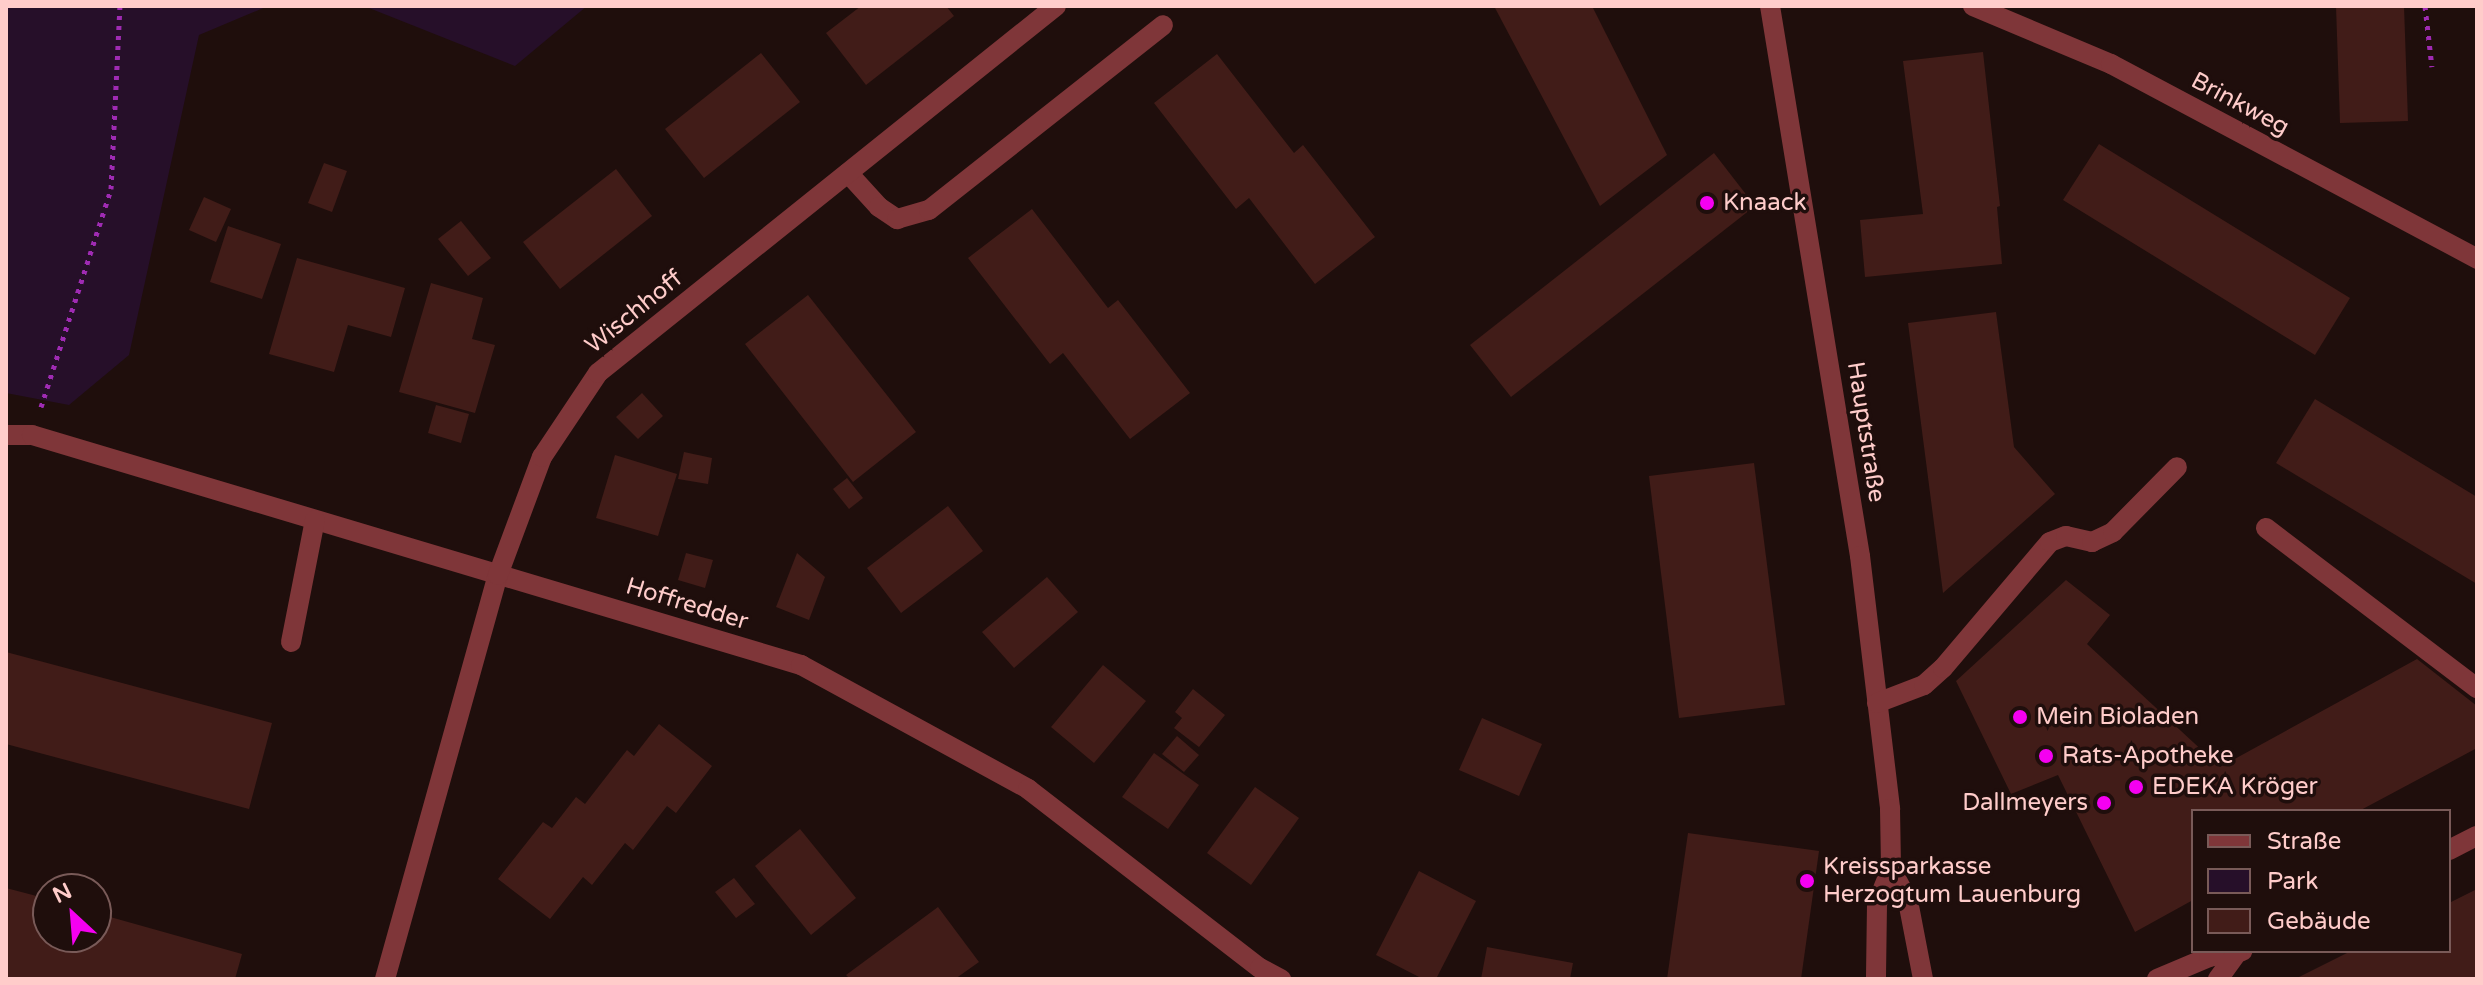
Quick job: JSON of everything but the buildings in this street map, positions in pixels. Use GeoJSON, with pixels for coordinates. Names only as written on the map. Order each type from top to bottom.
{"type":"FeatureCollection","features":[{"type":"Feature","properties":{"kind":"street","name":"Wischhoff"},"geometry":{"type":"LineString","coordinates":[[385,979],[498,575],[542,457],[598,373],[1056,6]]}},
{"type":"Feature","properties":{"kind":"street","name":"Hauptstraße"},"geometry":{"type":"LineString","coordinates":[[1770,6],[1860,556],[1890,809],[1891,869],[1877,904],[1876,979]]}},
{"type":"Feature","properties":{"kind":"street","name":"Brinkweg"},"geometry":{"type":"LineString","coordinates":[[1973,6],[2111,64],[2477,259]]}},
{"type":"Feature","properties":{"kind":"street"},"geometry":{"type":"LineString","coordinates":[[848,173],[879,207],[897,219],[929,210],[1163,25]]}},
{"type":"Feature","properties":{"kind":"street","name":"Hoffredder"},"geometry":{"type":"LineString","coordinates":[[6,435],[32,435],[801,665],[1028,789],[1260,968],[1281,979]]}},
{"type":"Feature","properties":{"kind":"street"},"geometry":{"type":"LineString","coordinates":[[1877,703],[1924,685],[1943,668],[2050,542],[2066,536],[2092,542],[2113,532],[2177,467]]}},
{"type":"Feature","properties":{"kind":"street"},"geometry":{"type":"LineString","coordinates":[[291,642],[315,520]]}},
{"type":"Feature","properties":{"kind":"street"},"geometry":{"type":"LineString","coordinates":[[2266,528],[2477,688]]}},
{"type":"Feature","properties":{"kind":"street"},"geometry":{"type":"LineString","coordinates":[[2451,849],[2477,836]]}},
{"type":"Feature","properties":{"kind":"street","name":"Hauptstraße"},"geometry":{"type":"LineString","coordinates":[[1891,869],[1908,901],[1923,979]]}},
{"type":"Feature","properties":{"kind":"street"},"geometry":{"type":"LineString","coordinates":[[2157,979],[2209,957],[2233,953]]}},
{"type":"Feature","properties":{"kind":"street"},"geometry":{"type":"LineString","coordinates":[[2218,979],[2238,953]]}},
{"type":"Feature","properties":{"kind":"path"},"geometry":{"type":"LineString","coordinates":[[32,435],[111,189],[120,6]]}},
{"type":"Feature","properties":{"kind":"path"},"geometry":{"type":"LineString","coordinates":[[2425,6],[2432,67]]}},
{"type":"Feature","properties":{"kind":"green space"},"geometry":{"type":"Polygon","coordinates":[[[6,6],[268,6],[199,35],[129,355],[69,405],[6,393],[6,6]]]}},
{"type":"Feature","properties":{"kind":"green space"},"geometry":{"type":"Polygon","coordinates":[[[364,6],[587,6],[515,66],[364,6]]]}},
{"type":"Feature","properties":{"kind":"place","name":"Knaack"},"geometry":{"type":"Point","coordinates":[1707,203]}},
{"type":"Feature","properties":{"kind":"place","name":"Mein Bioladen"},"geometry":{"type":"Point","coordinates":[2020,717]}},
{"type":"Feature","properties":{"kind":"place","name":"Rats-Apotheke"},"geometry":{"type":"Point","coordinates":[2046,756]}},
{"type":"Feature","properties":{"kind":"place","name":"EDEKA Kröger"},"geometry":{"type":"Point","coordinates":[2136,787]}},
{"type":"Feature","properties":{"kind":"place","name":"Dallmeyers"},"geometry":{"type":"Point","coordinates":[2104,803]}},
{"type":"Feature","properties":{"kind":"place","name":"Kreissparkasse Herzogtum Lauenburg"},"geometry":{"type":"Point","coordinates":[1807,881]}}]}
